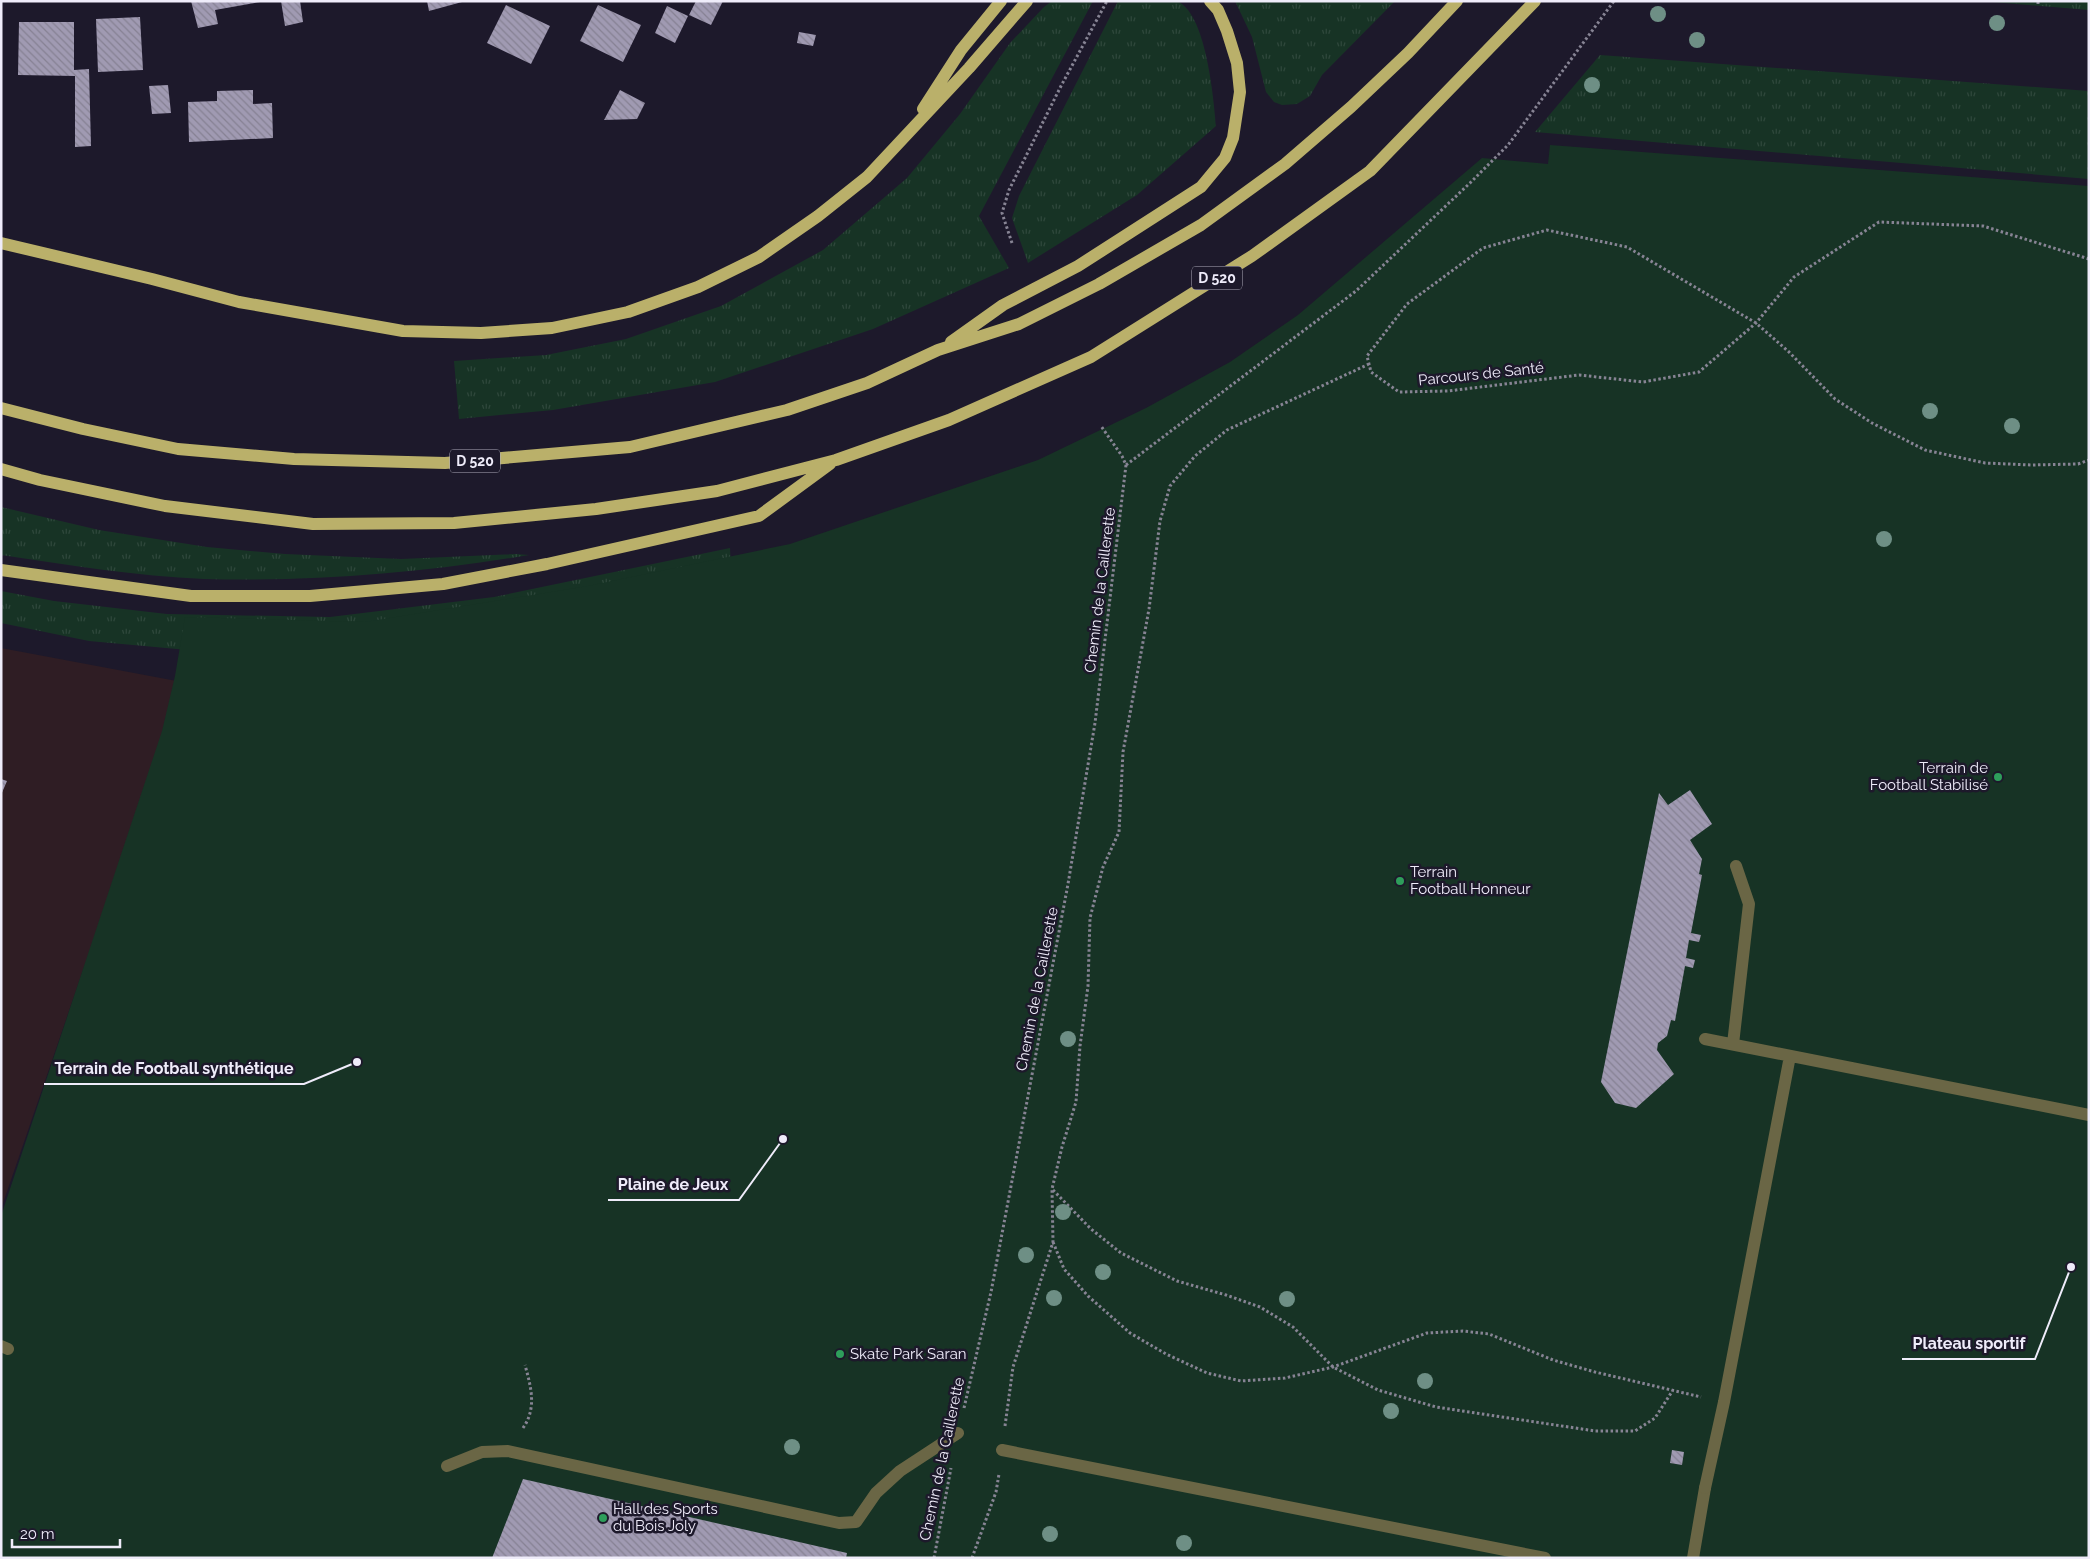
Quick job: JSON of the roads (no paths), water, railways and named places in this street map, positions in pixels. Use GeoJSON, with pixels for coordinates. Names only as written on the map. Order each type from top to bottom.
{"type":"FeatureCollection","features":[{"type":"Feature","properties":{"kind":"main road"},"geometry":{"type":"LineString","coordinates":[[904,138],[961,50],[1001,1]]}},
{"type":"Feature","properties":{"kind":"main road"},"geometry":{"type":"LineString","coordinates":[[1,243],[239,302],[393,330],[481,333],[552,328],[628,312],[698,287],[759,257],[818,216],[867,176],[904,138],[1028,1]]}},
{"type":"Feature","properties":{"kind":"main road"},"geometry":{"type":"LineString","coordinates":[[938,350],[1003,305],[1078,266],[1200,187],[1225,158],[1233,138],[1238,117],[1239,83],[1237,63],[1227,31],[1218,10],[1210,1]]}},
{"type":"Feature","properties":{"kind":"main road","name":"D 520"},"geometry":{"type":"LineString","coordinates":[[1,408],[83,429],[178,449],[294,458],[445,463],[630,447],[787,410],[867,383],[938,350],[1019,324],[1099,284],[1201,225],[1286,164],[1351,107],[1408,53],[1457,1]]}},
{"type":"Feature","properties":{"kind":"main road","name":"D 520"},"geometry":{"type":"LineString","coordinates":[[1,469],[40,480],[165,506],[314,524],[435,523],[596,509],[708,492],[836,460],[949,420],[1091,357],[1252,256],[1370,171],[1535,1]]}},
{"type":"Feature","properties":{"kind":"main road"},"geometry":{"type":"LineString","coordinates":[[1,570],[191,596],[310,596],[443,584],[547,564],[759,516],[836,460]]}},
{"type":"Feature","properties":{"kind":"street"},"geometry":{"type":"LineString","coordinates":[[1733,1044],[1749,904],[1736,866]]}},
{"type":"Feature","properties":{"kind":"street"},"geometry":{"type":"LineString","coordinates":[[1705,1038],[2089,1115]]}},
{"type":"Feature","properties":{"kind":"street"},"geometry":{"type":"LineString","coordinates":[[1694,1558],[1705,1488],[1724,1402],[1790,1056]]}},
{"type":"Feature","properties":{"kind":"street"},"geometry":{"type":"LineString","coordinates":[[447,1466],[482,1452],[508,1451],[839,1524],[856,1522],[876,1494],[900,1472],[958,1434]]}},
{"type":"Feature","properties":{"kind":"street"},"geometry":{"type":"LineString","coordinates":[[1002,1450],[1545,1558]]}},
{"type":"Feature","properties":{"kind":"place","name":"Terrain de Football Stabilisé"},"geometry":{"type":"Point","coordinates":[1998,777]}},
{"type":"Feature","properties":{"kind":"place","name":"Terrain Football Honneur"},"geometry":{"type":"Point","coordinates":[1400,881]}},
{"type":"Feature","properties":{"kind":"place","name":"Terrain de Football synthétique"},"geometry":{"type":"Point","coordinates":[357,1062]}},
{"type":"Feature","properties":{"kind":"place","name":"Plaine de Jeux"},"geometry":{"type":"Point","coordinates":[783,1139]}},
{"type":"Feature","properties":{"kind":"place","name":"Plateau sportif"},"geometry":{"type":"Point","coordinates":[2071,1267]}},
{"type":"Feature","properties":{"kind":"place","name":"Skate Park Saran"},"geometry":{"type":"Point","coordinates":[840,1354]}},
{"type":"Feature","properties":{"kind":"place","name":"Hall des Sports du Bois Joly"},"geometry":{"type":"Point","coordinates":[603,1518]}}]}
